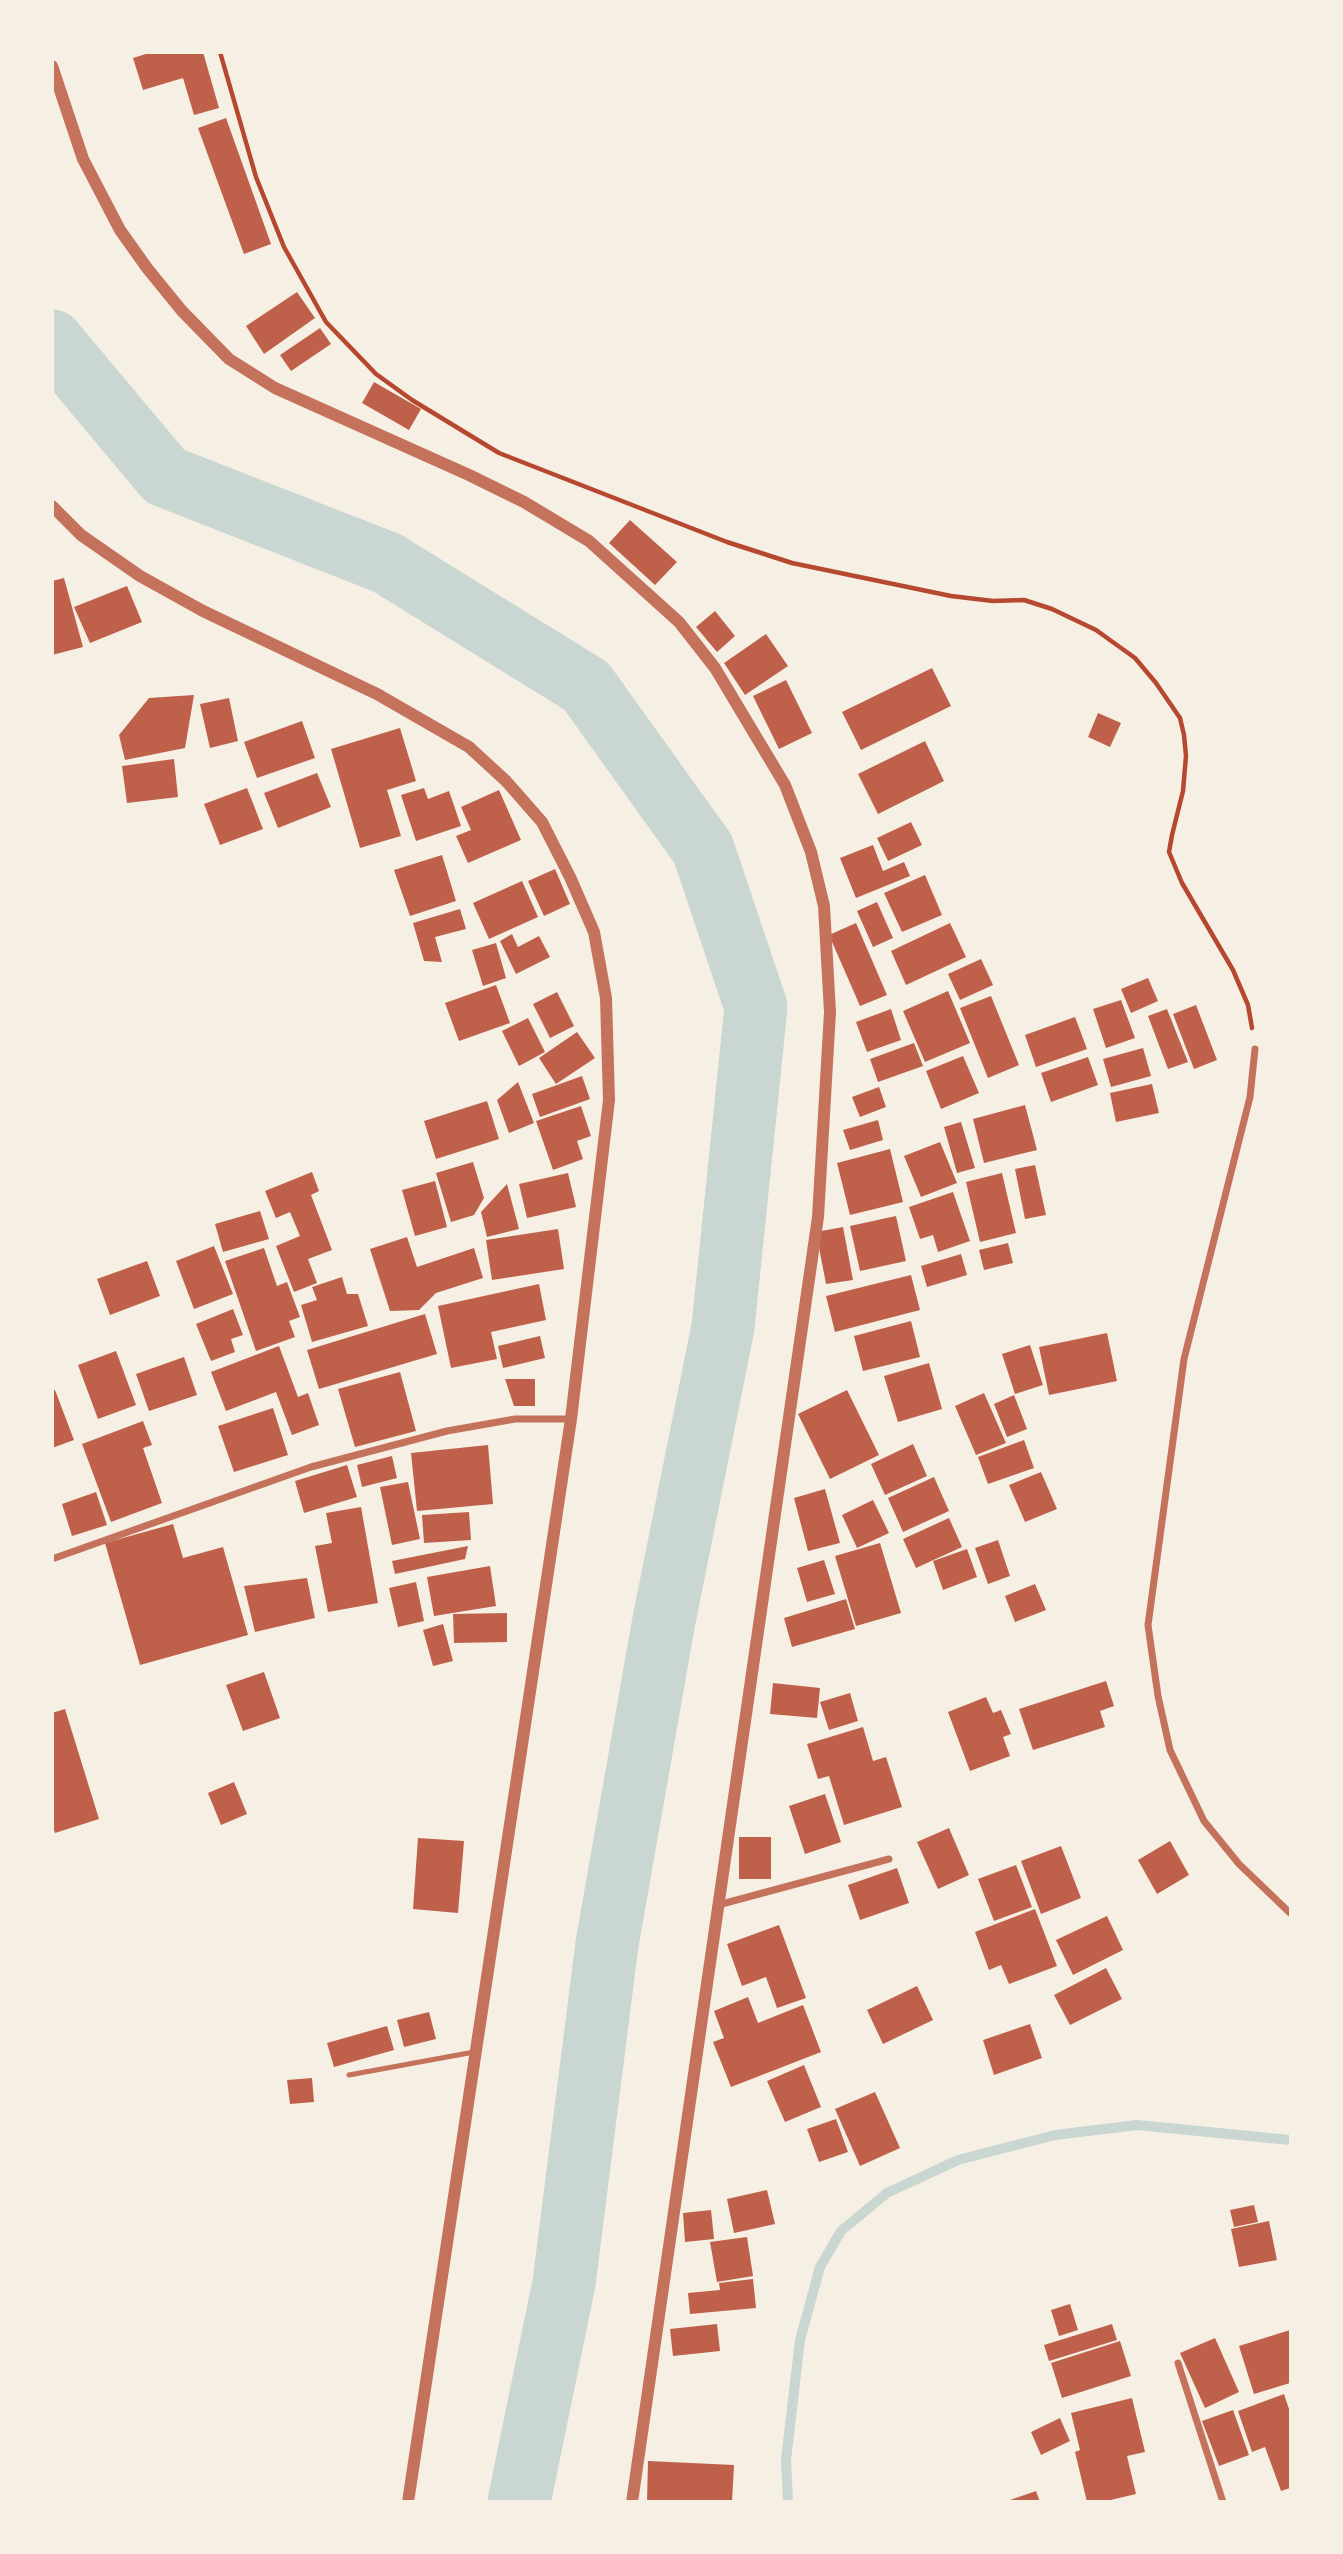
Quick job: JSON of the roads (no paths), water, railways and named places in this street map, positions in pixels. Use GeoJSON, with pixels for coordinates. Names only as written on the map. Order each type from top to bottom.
{"type":"FeatureCollection","features":[{"type":"Feature","properties":{"kind":"street"},"geometry":{"type":"LineString","coordinates":[[52,66],[83,159],[114,218],[147,268],[182,311],[229,359],[275,388],[524,502],[589,541],[679,622],[715,668],[785,785],[811,852],[824,906],[830,1012],[817,1217],[632,2501]]}},
{"type":"Feature","properties":{"kind":"street"},"geometry":{"type":"LineString","coordinates":[[52,506],[81,535],[140,576],[203,611],[377,694],[469,747],[506,781],[542,822],[594,932],[606,998],[609,1100],[571,1419],[408,2501]]}},
{"type":"Feature","properties":{"kind":"street"},"geometry":{"type":"LineString","coordinates":[[1255,1049],[1250,1097],[1184,1359],[1148,1625],[1158,1696],[1170,1750],[1204,1821],[1239,1864],[1290,1913]]}},
{"type":"Feature","properties":{"kind":"street"},"geometry":{"type":"LineString","coordinates":[[52,1559],[311,1467],[447,1431],[515,1419],[571,1419]]}},
{"type":"Feature","properties":{"kind":"street"},"geometry":{"type":"LineString","coordinates":[[718,1906],[889,1859]]}},
{"type":"Feature","properties":{"kind":"street"},"geometry":{"type":"LineString","coordinates":[[1178,2363],[1223,2501]]}},
{"type":"Feature","properties":{"kind":"lane"},"geometry":{"type":"LineString","coordinates":[[349,2075],[475,2052]]}},
{"type":"Feature","properties":{"kind":"waterway"},"geometry":{"type":"LineString","coordinates":[[52,341],[165,476],[387,563],[586,686],[703,849],[756,1007],[723,1327],[664,1620],[607,1944],[564,2283],[519,2502]]}},
{"type":"Feature","properties":{"kind":"waterway"},"geometry":{"type":"LineString","coordinates":[[788,2502],[786,2460],[800,2340],[820,2267],[841,2231],[887,2193],[958,2160],[1055,2135],[1137,2125],[1290,2140]]}}]}
